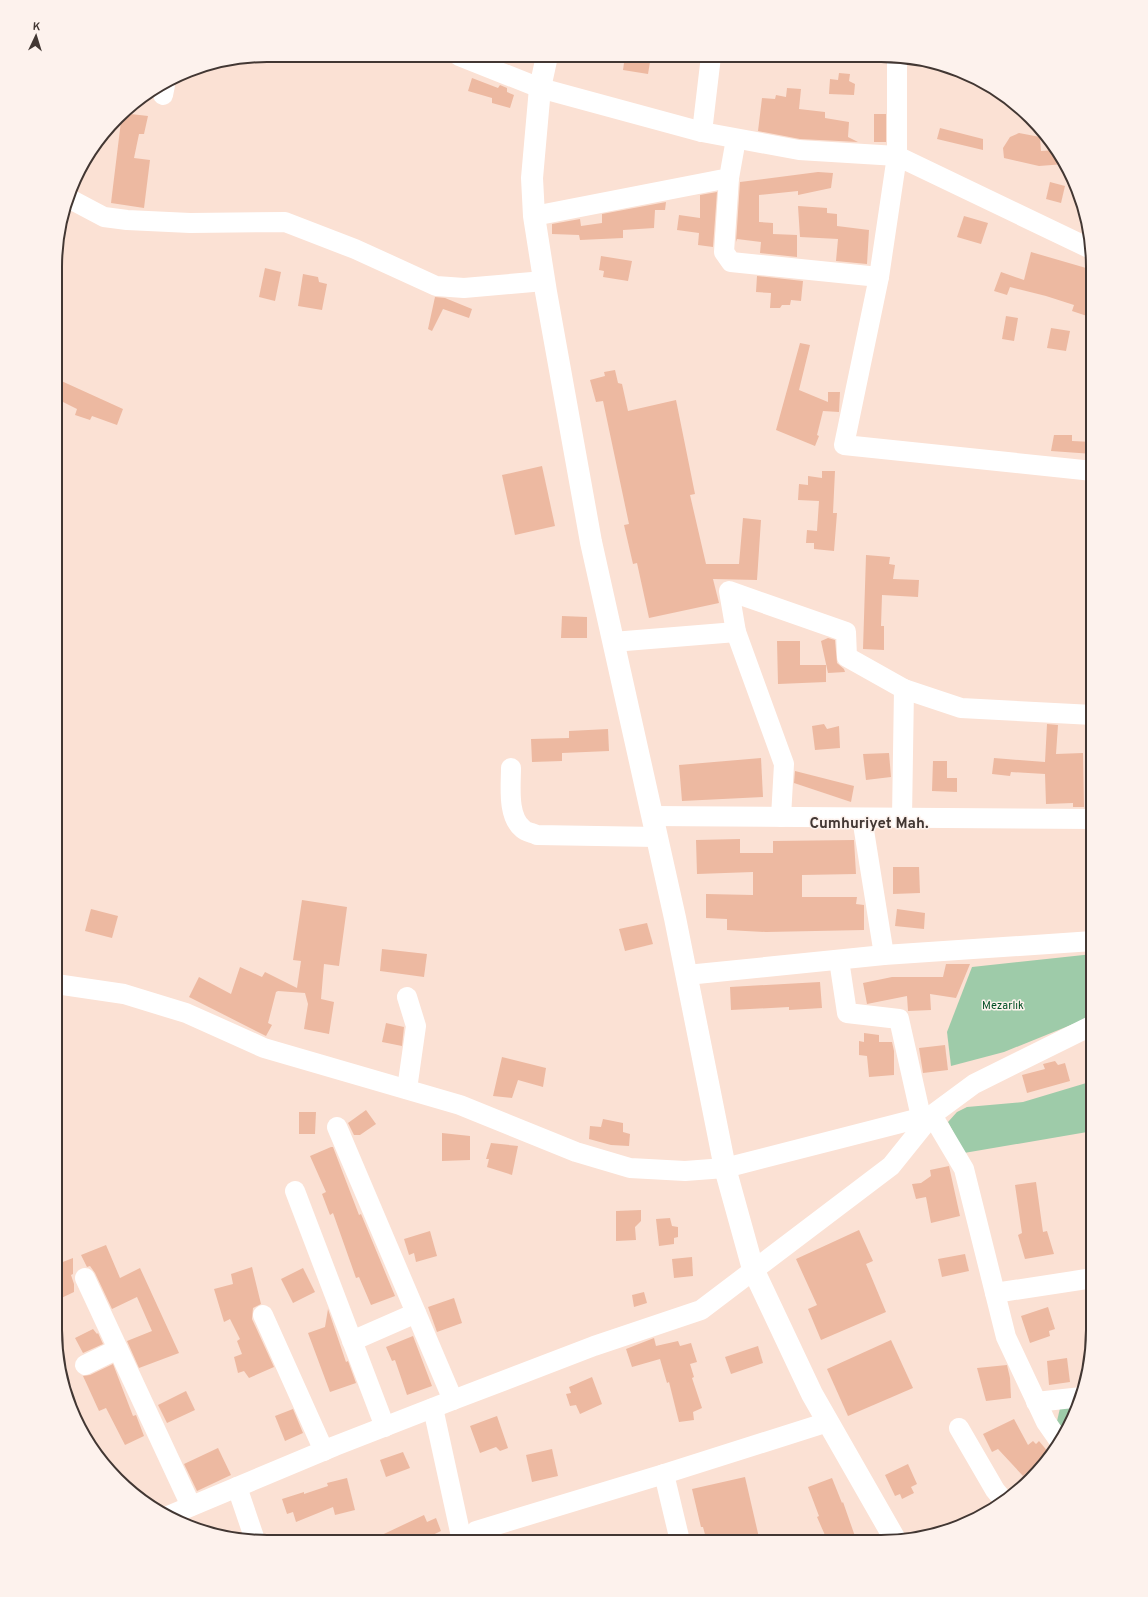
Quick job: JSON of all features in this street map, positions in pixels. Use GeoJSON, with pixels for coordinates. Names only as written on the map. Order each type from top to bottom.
{"type":"FeatureCollection","features":[{"type":"Feature","properties":{"kind":"main road"},"geometry":{"type":"LineString","coordinates":[[546,62],[540,88],[532,178],[534,216],[544,281],[591,542],[687,975],[725,1168],[753,1269],[812,1394],[893,1535]]}},
{"type":"Feature","properties":{"kind":"street"},"geometry":{"type":"LineString","coordinates":[[474,62],[540,88],[702,132],[799,150],[897,156],[1085,245]]}},
{"type":"Feature","properties":{"kind":"street"},"geometry":{"type":"LineString","coordinates":[[702,132],[710,62]]}},
{"type":"Feature","properties":{"kind":"street"},"geometry":{"type":"LineString","coordinates":[[897,62],[897,156],[879,277],[844,445],[1086,470]]}},
{"type":"Feature","properties":{"kind":"street"},"geometry":{"type":"LineString","coordinates":[[736,139],[729,178],[724,252],[731,262],[879,277]]}},
{"type":"Feature","properties":{"kind":"street"},"geometry":{"type":"LineString","coordinates":[[534,216],[729,178]]}},
{"type":"Feature","properties":{"kind":"street"},"geometry":{"type":"LineString","coordinates":[[73,201],[104,217],[127,220],[190,223],[285,222],[355,249],[436,286],[464,288],[544,281]]}},
{"type":"Feature","properties":{"kind":"street"},"geometry":{"type":"LineString","coordinates":[[781,817],[784,764],[736,632],[729,591],[846,632],[847,657],[904,689],[961,708],[1086,715]]}},
{"type":"Feature","properties":{"kind":"street"},"geometry":{"type":"LineString","coordinates":[[613,642],[736,632]]}},
{"type":"Feature","properties":{"kind":"street"},"geometry":{"type":"LineString","coordinates":[[902,818],[904,689]]}},
{"type":"Feature","properties":{"kind":"street"},"geometry":{"type":"LineString","coordinates":[[511,768],[511,799],[514,816],[523,829],[537,835],[657,837]]}},
{"type":"Feature","properties":{"kind":"street"},"geometry":{"type":"LineString","coordinates":[[652,816],[1086,819]]}},
{"type":"Feature","properties":{"kind":"street"},"geometry":{"type":"LineString","coordinates":[[862,818],[884,955]]}},
{"type":"Feature","properties":{"kind":"street"},"geometry":{"type":"LineString","coordinates":[[687,975],[884,955],[1086,941]]}},
{"type":"Feature","properties":{"kind":"street"},"geometry":{"type":"LineString","coordinates":[[839,960],[847,1013],[899,1019],[926,1116],[964,1169],[1006,1337],[1046,1422],[1056,1437]]}},
{"type":"Feature","properties":{"kind":"street"},"geometry":{"type":"LineString","coordinates":[[62,985],[124,994],[186,1014],[264,1048],[460,1105],[576,1152],[630,1168],[685,1171],[725,1168],[926,1116],[974,1084],[1086,1028]]}},
{"type":"Feature","properties":{"kind":"street"},"geometry":{"type":"LineString","coordinates":[[407,997],[416,1026],[407,1089]]}},
{"type":"Feature","properties":{"kind":"street"},"geometry":{"type":"LineString","coordinates":[[175,1513],[324,1451],[453,1400],[594,1346],[701,1310],[753,1269],[891,1166],[926,1116]]}},
{"type":"Feature","properties":{"kind":"street"},"geometry":{"type":"LineString","coordinates":[[337,1127],[453,1400]]}},
{"type":"Feature","properties":{"kind":"street"},"geometry":{"type":"LineString","coordinates":[[295,1191],[385,1427]]}},
{"type":"Feature","properties":{"kind":"street"},"geometry":{"type":"LineString","coordinates":[[85,1278],[192,1506]]}},
{"type":"Feature","properties":{"kind":"street"},"geometry":{"type":"LineString","coordinates":[[995,1293],[1086,1279]]}},
{"type":"Feature","properties":{"kind":"street"},"geometry":{"type":"LineString","coordinates":[[352,1341],[416,1313]]}},
{"type":"Feature","properties":{"kind":"street"},"geometry":{"type":"LineString","coordinates":[[263,1315],[324,1451]]}},
{"type":"Feature","properties":{"kind":"street"},"geometry":{"type":"LineString","coordinates":[[85,1365],[118,1349]]}},
{"type":"Feature","properties":{"kind":"street"},"geometry":{"type":"LineString","coordinates":[[1036,1402],[1074,1398]]}},
{"type":"Feature","properties":{"kind":"street"},"geometry":{"type":"LineString","coordinates":[[433,1408],[461,1535]]}},
{"type":"Feature","properties":{"kind":"street"},"geometry":{"type":"LineString","coordinates":[[472,1535],[476,1531],[828,1422]]}},
{"type":"Feature","properties":{"kind":"street"},"geometry":{"type":"LineString","coordinates":[[959,1428],[995,1490],[1000,1497]]}},
{"type":"Feature","properties":{"kind":"street"},"geometry":{"type":"LineString","coordinates":[[664,1474],[679,1535]]}},
{"type":"Feature","properties":{"kind":"street"},"geometry":{"type":"LineString","coordinates":[[237,1487],[253,1535]]}},
{"type":"Feature","properties":{"kind":"green space","name":"Mezarlık"},"geometry":{"type":"Polygon","coordinates":[[[1086,955],[1086,1019],[1004,1052],[951,1066],[947,1032],[972,967],[1086,955]]]}},
{"type":"Feature","properties":{"kind":"green space"},"geometry":{"type":"Polygon","coordinates":[[[1086,1083],[1086,1132],[964,1153],[948,1122],[957,1112],[967,1107],[1023,1102],[1086,1083]]]}},
{"type":"Feature","properties":{"kind":"green space"},"geometry":{"type":"Polygon","coordinates":[[[1072,1403],[1061,1430],[1057,1421],[1061,1404],[1072,1403]]]}},
{"type":"Feature","properties":{"kind":"building"},"geometry":{"type":"Polygon","coordinates":[[[624,62],[650,62],[648,74],[623,70],[624,62]]]}},
{"type":"Feature","properties":{"kind":"building"},"geometry":{"type":"Polygon","coordinates":[[[839,73],[850,74],[849,81],[855,84],[854,95],[829,94],[830,79],[838,80],[839,73]]]}},
{"type":"Feature","properties":{"kind":"building"},"geometry":{"type":"Polygon","coordinates":[[[472,78],[498,88],[500,85],[507,88],[507,92],[514,95],[510,108],[492,103],[492,98],[468,91],[472,78]]]}},
{"type":"Feature","properties":{"kind":"building"},"geometry":{"type":"Polygon","coordinates":[[[787,88],[801,89],[799,109],[825,112],[825,118],[849,122],[848,137],[858,142],[800,139],[758,131],[762,98],[775,99],[776,95],[786,97],[787,88]]]}},
{"type":"Feature","properties":{"kind":"building"},"geometry":{"type":"Polygon","coordinates":[[[131,114],[148,116],[144,134],[139,134],[134,158],[150,160],[144,208],[111,203],[121,123],[131,114]]]}},
{"type":"Feature","properties":{"kind":"building"},"geometry":{"type":"Polygon","coordinates":[[[874,114],[886,114],[886,142],[874,142],[874,114]]]}},
{"type":"Feature","properties":{"kind":"building"},"geometry":{"type":"Polygon","coordinates":[[[940,128],[983,139],[983,150],[937,139],[940,128]]]}},
{"type":"Feature","properties":{"kind":"building"},"geometry":{"type":"Polygon","coordinates":[[[1019,133],[1039,137],[1041,151],[1049,150],[1059,164],[1039,166],[1004,158],[1003,148],[1010,137],[1019,133]]]}},
{"type":"Feature","properties":{"kind":"building"},"geometry":{"type":"Polygon","coordinates":[[[818,172],[833,173],[831,188],[798,195],[798,191],[759,195],[759,222],[773,223],[773,234],[797,235],[797,257],[760,253],[761,242],[737,239],[736,242],[740,182],[818,172]]]}},
{"type":"Feature","properties":{"kind":"building"},"geometry":{"type":"Polygon","coordinates":[[[1050,182],[1065,186],[1061,203],[1046,199],[1050,182]]]}},
{"type":"Feature","properties":{"kind":"building"},"geometry":{"type":"Polygon","coordinates":[[[717,192],[713,247],[698,245],[699,233],[677,230],[679,215],[700,218],[700,195],[717,192]]]}},
{"type":"Feature","properties":{"kind":"building"},"geometry":{"type":"Polygon","coordinates":[[[666,202],[665,210],[655,210],[654,228],[623,230],[623,238],[580,240],[579,235],[552,234],[552,224],[580,219],[581,226],[602,223],[602,214],[666,202]]]}},
{"type":"Feature","properties":{"kind":"building"},"geometry":{"type":"Polygon","coordinates":[[[798,206],[827,208],[827,213],[837,214],[837,226],[869,230],[867,264],[836,261],[838,239],[800,237],[798,206]]]}},
{"type":"Feature","properties":{"kind":"building"},"geometry":{"type":"Polygon","coordinates":[[[964,216],[988,223],[981,244],[957,237],[964,216]]]}},
{"type":"Feature","properties":{"kind":"building"},"geometry":{"type":"Polygon","coordinates":[[[1031,252],[1086,268],[1086,316],[1072,311],[1074,305],[1046,296],[1010,287],[1007,295],[994,291],[1001,272],[1024,280],[1031,252]]]}},
{"type":"Feature","properties":{"kind":"building"},"geometry":{"type":"Polygon","coordinates":[[[601,256],[632,261],[628,281],[603,277],[604,271],[599,270],[601,256]]]}},
{"type":"Feature","properties":{"kind":"building"},"geometry":{"type":"Polygon","coordinates":[[[265,268],[281,272],[275,301],[259,297],[265,268]]]}},
{"type":"Feature","properties":{"kind":"building"},"geometry":{"type":"Polygon","coordinates":[[[303,274],[318,277],[319,282],[327,284],[322,310],[298,306],[303,274]]]}},
{"type":"Feature","properties":{"kind":"building"},"geometry":{"type":"Polygon","coordinates":[[[757,276],[803,281],[801,301],[791,300],[790,305],[782,305],[780,308],[770,308],[771,293],[756,292],[757,276]]]}},
{"type":"Feature","properties":{"kind":"building"},"geometry":{"type":"Polygon","coordinates":[[[435,297],[445,298],[472,309],[469,318],[443,309],[432,331],[428,329],[435,297]]]}},
{"type":"Feature","properties":{"kind":"building"},"geometry":{"type":"Polygon","coordinates":[[[1006,316],[1018,318],[1014,341],[1002,339],[1006,316]]]}},
{"type":"Feature","properties":{"kind":"building"},"geometry":{"type":"Polygon","coordinates":[[[1051,328],[1070,331],[1066,351],[1047,348],[1051,328]]]}},
{"type":"Feature","properties":{"kind":"building"},"geometry":{"type":"Polygon","coordinates":[[[800,343],[810,345],[799,390],[828,402],[828,392],[840,392],[839,412],[823,411],[817,435],[819,436],[815,446],[776,430],[800,343]]]}},
{"type":"Feature","properties":{"kind":"building"},"geometry":{"type":"Polygon","coordinates":[[[615,370],[618,383],[622,384],[628,411],[676,400],[695,494],[690,495],[706,564],[739,564],[743,518],[761,520],[757,580],[713,579],[719,603],[649,618],[637,563],[633,564],[624,525],[629,524],[603,401],[596,402],[590,380],[605,376],[604,372],[615,370]]]}},
{"type":"Feature","properties":{"kind":"building"},"geometry":{"type":"Polygon","coordinates":[[[62,381],[123,409],[117,425],[92,416],[90,420],[75,415],[77,409],[62,402],[62,381]]]}},
{"type":"Feature","properties":{"kind":"building"},"geometry":{"type":"Polygon","coordinates":[[[1054,435],[1072,435],[1072,441],[1086,442],[1086,454],[1051,451],[1054,435]]]}},
{"type":"Feature","properties":{"kind":"building"},"geometry":{"type":"Polygon","coordinates":[[[542,466],[555,526],[515,535],[502,475],[542,466]]]}},
{"type":"Feature","properties":{"kind":"building"},"geometry":{"type":"Polygon","coordinates":[[[822,471],[835,471],[833,513],[837,513],[834,551],[814,549],[814,543],[806,543],[807,530],[817,531],[819,501],[798,500],[799,484],[808,485],[808,476],[822,478],[822,471]]]}},
{"type":"Feature","properties":{"kind":"building"},"geometry":{"type":"Polygon","coordinates":[[[866,555],[890,557],[889,564],[895,565],[893,579],[919,580],[918,597],[882,595],[881,626],[884,626],[884,650],[863,649],[866,555]]]}},
{"type":"Feature","properties":{"kind":"building"},"geometry":{"type":"Polygon","coordinates":[[[562,616],[587,617],[587,638],[561,638],[562,616]]]}},
{"type":"Feature","properties":{"kind":"building"},"geometry":{"type":"Polygon","coordinates":[[[828,638],[835,640],[837,663],[844,669],[845,672],[828,673],[821,641],[828,638]]]}},
{"type":"Feature","properties":{"kind":"building"},"geometry":{"type":"Polygon","coordinates":[[[777,641],[800,641],[800,665],[826,665],[826,682],[778,684],[777,641]]]}},
{"type":"Feature","properties":{"kind":"building"},"geometry":{"type":"Polygon","coordinates":[[[824,724],[827,729],[839,726],[840,748],[815,750],[812,726],[824,724]]]}},
{"type":"Feature","properties":{"kind":"building"},"geometry":{"type":"Polygon","coordinates":[[[1047,724],[1058,725],[1056,754],[1083,753],[1084,807],[1073,807],[1073,803],[1046,804],[1045,774],[1011,772],[1010,776],[992,774],[994,758],[1045,762],[1047,724]]]}},
{"type":"Feature","properties":{"kind":"building"},"geometry":{"type":"Polygon","coordinates":[[[608,729],[609,751],[562,753],[562,761],[532,762],[531,739],[569,738],[569,731],[608,729]]]}},
{"type":"Feature","properties":{"kind":"building"},"geometry":{"type":"Polygon","coordinates":[[[889,753],[891,777],[866,780],[863,754],[889,753]]]}},
{"type":"Feature","properties":{"kind":"building"},"geometry":{"type":"Polygon","coordinates":[[[761,758],[763,797],[682,801],[679,765],[761,758]]]}},
{"type":"Feature","properties":{"kind":"building"},"geometry":{"type":"Polygon","coordinates":[[[933,761],[947,761],[947,778],[957,778],[957,792],[932,791],[933,761]]]}},
{"type":"Feature","properties":{"kind":"building"},"geometry":{"type":"Polygon","coordinates":[[[795,771],[854,786],[851,802],[794,783],[795,771]]]}},
{"type":"Feature","properties":{"kind":"building"},"geometry":{"type":"Polygon","coordinates":[[[740,839],[740,853],[773,853],[773,841],[854,840],[856,874],[802,875],[802,897],[857,897],[856,904],[864,905],[864,930],[766,932],[727,930],[727,919],[706,918],[706,894],[753,895],[753,872],[697,874],[696,840],[740,839]]]}},
{"type":"Feature","properties":{"kind":"building"},"geometry":{"type":"Polygon","coordinates":[[[893,867],[919,867],[920,893],[893,894],[893,867]]]}},
{"type":"Feature","properties":{"kind":"building"},"geometry":{"type":"Polygon","coordinates":[[[302,900],[347,907],[339,966],[324,964],[321,999],[334,1002],[329,1034],[304,1029],[308,1004],[305,993],[276,992],[268,1023],[272,1025],[266,1036],[189,997],[199,977],[231,994],[240,967],[262,977],[265,972],[297,988],[301,961],[293,960],[302,900]]]}},
{"type":"Feature","properties":{"kind":"building"},"geometry":{"type":"Polygon","coordinates":[[[91,909],[118,916],[112,938],[85,931],[91,909]]]}},
{"type":"Feature","properties":{"kind":"building"},"geometry":{"type":"Polygon","coordinates":[[[897,909],[925,913],[924,929],[895,926],[897,909]]]}},
{"type":"Feature","properties":{"kind":"building"},"geometry":{"type":"Polygon","coordinates":[[[647,923],[653,944],[625,951],[619,929],[647,923]]]}},
{"type":"Feature","properties":{"kind":"building"},"geometry":{"type":"Polygon","coordinates":[[[382,949],[427,954],[424,977],[380,971],[382,949]]]}},
{"type":"Feature","properties":{"kind":"building"},"geometry":{"type":"Polygon","coordinates":[[[946,964],[970,964],[956,998],[930,994],[931,1010],[908,1011],[907,996],[867,1004],[863,983],[892,977],[943,977],[946,964]]]}},
{"type":"Feature","properties":{"kind":"building"},"geometry":{"type":"Polygon","coordinates":[[[820,982],[822,1008],[789,1010],[789,1007],[731,1010],[730,987],[820,982]]]}},
{"type":"Feature","properties":{"kind":"building"},"geometry":{"type":"Polygon","coordinates":[[[386,1023],[404,1027],[402,1046],[382,1042],[386,1023]]]}},
{"type":"Feature","properties":{"kind":"building"},"geometry":{"type":"Polygon","coordinates":[[[864,1033],[879,1035],[879,1042],[892,1042],[894,1051],[894,1075],[869,1077],[867,1056],[859,1055],[859,1041],[864,1042],[864,1033]]]}},
{"type":"Feature","properties":{"kind":"building"},"geometry":{"type":"Polygon","coordinates":[[[945,1045],[948,1070],[923,1073],[919,1048],[945,1045]]]}},
{"type":"Feature","properties":{"kind":"building"},"geometry":{"type":"Polygon","coordinates":[[[502,1057],[546,1068],[543,1087],[518,1080],[512,1098],[493,1096],[502,1057]]]}},
{"type":"Feature","properties":{"kind":"building"},"geometry":{"type":"Polygon","coordinates":[[[1055,1061],[1058,1065],[1065,1063],[1070,1081],[1027,1093],[1022,1075],[1045,1069],[1043,1064],[1055,1061]]]}},
{"type":"Feature","properties":{"kind":"building"},"geometry":{"type":"Polygon","coordinates":[[[366,1110],[376,1124],[360,1135],[354,1135],[348,1123],[366,1110]]]}},
{"type":"Feature","properties":{"kind":"building"},"geometry":{"type":"Polygon","coordinates":[[[299,1112],[316,1112],[315,1134],[299,1134],[299,1112]]]}},
{"type":"Feature","properties":{"kind":"building"},"geometry":{"type":"Polygon","coordinates":[[[603,1119],[623,1123],[623,1132],[630,1134],[629,1146],[611,1145],[589,1139],[590,1126],[601,1127],[603,1119]]]}},
{"type":"Feature","properties":{"kind":"building"},"geometry":{"type":"Polygon","coordinates":[[[442,1133],[470,1136],[470,1160],[442,1161],[442,1133]]]}},
{"type":"Feature","properties":{"kind":"building"},"geometry":{"type":"Polygon","coordinates":[[[491,1143],[518,1146],[512,1175],[487,1167],[489,1159],[486,1159],[491,1143]]]}},
{"type":"Feature","properties":{"kind":"building"},"geometry":{"type":"Polygon","coordinates":[[[333,1147],[359,1215],[361,1214],[395,1296],[371,1305],[359,1277],[356,1278],[333,1213],[330,1215],[322,1194],[326,1192],[310,1156],[333,1147]]]}},
{"type":"Feature","properties":{"kind":"building"},"geometry":{"type":"Polygon","coordinates":[[[949,1166],[960,1216],[931,1223],[926,1197],[916,1199],[912,1184],[921,1183],[931,1176],[930,1170],[949,1166]]]}},
{"type":"Feature","properties":{"kind":"building"},"geometry":{"type":"Polygon","coordinates":[[[1036,1182],[1043,1232],[1047,1231],[1054,1254],[1025,1259],[1018,1235],[1022,1233],[1015,1185],[1036,1182]]]}},
{"type":"Feature","properties":{"kind":"building"},"geometry":{"type":"Polygon","coordinates":[[[641,1210],[641,1221],[635,1227],[636,1240],[616,1241],[616,1211],[641,1210]]]}},
{"type":"Feature","properties":{"kind":"building"},"geometry":{"type":"Polygon","coordinates":[[[670,1218],[672,1226],[678,1227],[678,1237],[674,1238],[674,1244],[659,1246],[656,1219],[670,1218]]]}},
{"type":"Feature","properties":{"kind":"building"},"geometry":{"type":"Polygon","coordinates":[[[859,1230],[873,1261],[866,1264],[886,1312],[821,1340],[808,1309],[817,1305],[796,1259],[859,1230]]]}},
{"type":"Feature","properties":{"kind":"building"},"geometry":{"type":"Polygon","coordinates":[[[430,1231],[437,1256],[416,1262],[414,1253],[409,1255],[404,1239],[430,1231]]]}},
{"type":"Feature","properties":{"kind":"building"},"geometry":{"type":"Polygon","coordinates":[[[106,1245],[120,1278],[140,1268],[179,1353],[139,1368],[127,1341],[152,1331],[137,1297],[112,1309],[95,1273],[90,1266],[87,1267],[81,1255],[106,1245]]]}},
{"type":"Feature","properties":{"kind":"building"},"geometry":{"type":"Polygon","coordinates":[[[965,1254],[969,1271],[942,1277],[938,1259],[965,1254]]]}},
{"type":"Feature","properties":{"kind":"building"},"geometry":{"type":"Polygon","coordinates":[[[692,1257],[693,1276],[674,1278],[672,1259],[692,1257]]]}},
{"type":"Feature","properties":{"kind":"building"},"geometry":{"type":"Polygon","coordinates":[[[73,1258],[73,1274],[71,1275],[74,1284],[74,1292],[62,1298],[62,1262],[73,1258]]]}},
{"type":"Feature","properties":{"kind":"building"},"geometry":{"type":"Polygon","coordinates":[[[252,1267],[261,1304],[253,1308],[252,1319],[274,1367],[249,1378],[244,1371],[238,1373],[234,1357],[242,1354],[237,1341],[240,1339],[230,1319],[224,1322],[214,1289],[233,1284],[231,1274],[252,1267]]]}},
{"type":"Feature","properties":{"kind":"building"},"geometry":{"type":"Polygon","coordinates":[[[303,1268],[315,1292],[293,1303],[281,1279],[303,1268]]]}},
{"type":"Feature","properties":{"kind":"building"},"geometry":{"type":"Polygon","coordinates":[[[644,1292],[647,1303],[634,1307],[632,1295],[644,1292]]]}},
{"type":"Feature","properties":{"kind":"building"},"geometry":{"type":"Polygon","coordinates":[[[454,1298],[462,1323],[437,1332],[428,1307],[454,1298]]]}},
{"type":"Feature","properties":{"kind":"building"},"geometry":{"type":"Polygon","coordinates":[[[1048,1307],[1055,1329],[1049,1331],[1050,1336],[1030,1343],[1021,1316],[1048,1307]]]}},
{"type":"Feature","properties":{"kind":"building"},"geometry":{"type":"Polygon","coordinates":[[[328,1309],[346,1362],[348,1361],[356,1383],[330,1392],[308,1333],[325,1327],[328,1309]]]}},
{"type":"Feature","properties":{"kind":"building"},"geometry":{"type":"Polygon","coordinates":[[[93,1329],[97,1334],[98,1333],[103,1344],[83,1353],[75,1338],[93,1329]]]}},
{"type":"Feature","properties":{"kind":"building"},"geometry":{"type":"Polygon","coordinates":[[[413,1336],[432,1386],[407,1395],[395,1360],[392,1361],[386,1347],[413,1336]]]}},
{"type":"Feature","properties":{"kind":"building"},"geometry":{"type":"Polygon","coordinates":[[[654,1338],[656,1346],[678,1341],[680,1346],[691,1343],[697,1362],[690,1364],[694,1377],[692,1378],[702,1408],[693,1412],[694,1420],[679,1422],[669,1382],[667,1383],[660,1359],[632,1367],[626,1349],[654,1338]]]}},
{"type":"Feature","properties":{"kind":"building"},"geometry":{"type":"Polygon","coordinates":[[[891,1340],[913,1388],[848,1416],[827,1369],[891,1340]]]}},
{"type":"Feature","properties":{"kind":"building"},"geometry":{"type":"Polygon","coordinates":[[[758,1346],[763,1363],[731,1374],[725,1357],[758,1346]]]}},
{"type":"Feature","properties":{"kind":"building"},"geometry":{"type":"Polygon","coordinates":[[[1067,1358],[1070,1382],[1049,1385],[1047,1361],[1067,1358]]]}},
{"type":"Feature","properties":{"kind":"building"},"geometry":{"type":"Polygon","coordinates":[[[113,1364],[133,1416],[136,1415],[144,1436],[125,1445],[106,1408],[99,1411],[83,1376],[90,1375],[113,1364]]]}},
{"type":"Feature","properties":{"kind":"building"},"geometry":{"type":"Polygon","coordinates":[[[1007,1365],[1010,1378],[1011,1398],[986,1401],[977,1368],[1007,1365]]]}},
{"type":"Feature","properties":{"kind":"building"},"geometry":{"type":"Polygon","coordinates":[[[592,1377],[602,1404],[580,1414],[576,1405],[570,1406],[566,1394],[571,1393],[569,1387],[592,1377]]]}},
{"type":"Feature","properties":{"kind":"building"},"geometry":{"type":"Polygon","coordinates":[[[186,1391],[195,1410],[167,1423],[158,1405],[186,1391]]]}},
{"type":"Feature","properties":{"kind":"building"},"geometry":{"type":"Polygon","coordinates":[[[293,1409],[303,1433],[285,1441],[275,1416],[293,1409]]]}},
{"type":"Feature","properties":{"kind":"building"},"geometry":{"type":"Polygon","coordinates":[[[497,1416],[508,1448],[500,1451],[496,1447],[480,1453],[470,1426],[497,1416]]]}},
{"type":"Feature","properties":{"kind":"building"},"geometry":{"type":"Polygon","coordinates":[[[1014,1419],[1028,1445],[1033,1441],[1036,1444],[1039,1441],[1047,1450],[1033,1467],[1023,1476],[998,1449],[992,1452],[983,1434],[1014,1419]]]}},
{"type":"Feature","properties":{"kind":"building"},"geometry":{"type":"Polygon","coordinates":[[[218,1448],[231,1475],[197,1491],[184,1464],[218,1448]]]}},
{"type":"Feature","properties":{"kind":"building"},"geometry":{"type":"Polygon","coordinates":[[[552,1449],[558,1476],[532,1482],[526,1455],[552,1449]]]}},
{"type":"Feature","properties":{"kind":"building"},"geometry":{"type":"Polygon","coordinates":[[[403,1452],[410,1468],[386,1477],[380,1460],[403,1452]]]}},
{"type":"Feature","properties":{"kind":"building"},"geometry":{"type":"Polygon","coordinates":[[[908,1464],[917,1484],[911,1487],[914,1493],[902,1499],[900,1494],[895,1496],[885,1475],[908,1464]]]}},
{"type":"Feature","properties":{"kind":"building"},"geometry":{"type":"Polygon","coordinates":[[[745,1477],[758,1535],[705,1535],[703,1527],[701,1527],[692,1489],[745,1477]]]}},
{"type":"Feature","properties":{"kind":"building"},"geometry":{"type":"Polygon","coordinates":[[[347,1478],[355,1510],[335,1515],[333,1507],[296,1522],[293,1512],[287,1514],[282,1499],[304,1492],[304,1494],[328,1486],[327,1483],[347,1478]]]}},
{"type":"Feature","properties":{"kind":"building"},"geometry":{"type":"Polygon","coordinates":[[[832,1478],[842,1503],[843,1502],[855,1535],[825,1535],[817,1517],[819,1516],[808,1487],[832,1478]]]}},
{"type":"Feature","properties":{"kind":"building"},"geometry":{"type":"Polygon","coordinates":[[[424,1515],[427,1522],[436,1518],[441,1531],[433,1535],[382,1535],[424,1515]]]}},
{"type":"Feature","properties":{"kind":"district","name":"Cumhuriyet Mah."},"geometry":{"type":"Point","coordinates":[869,824]}}]}
